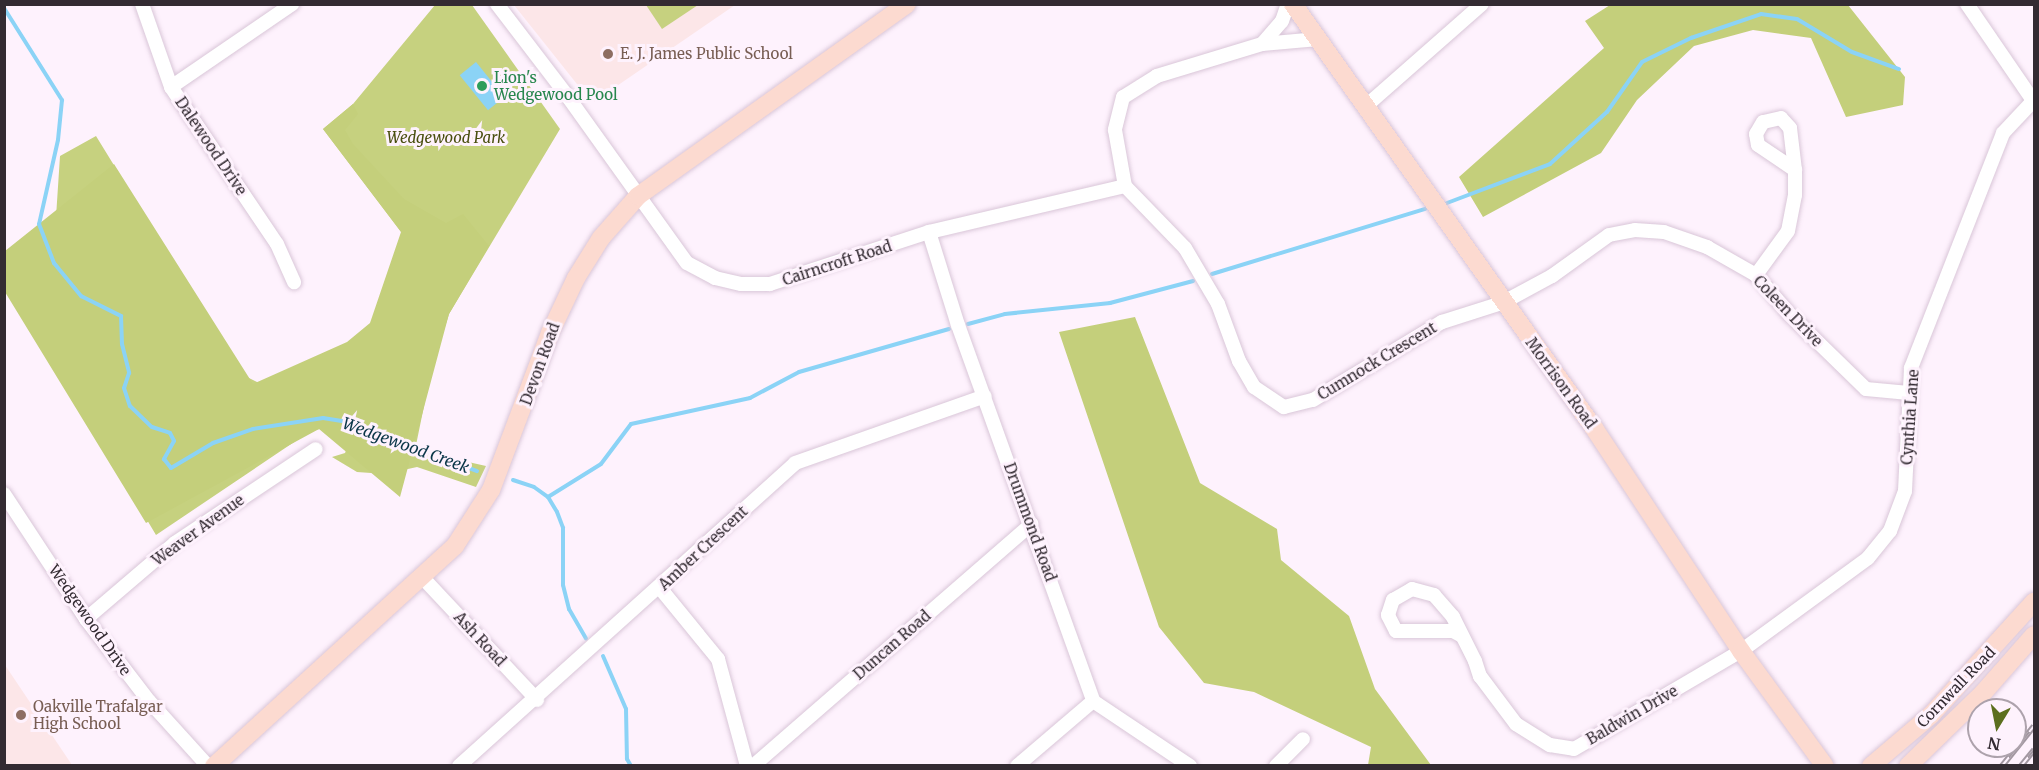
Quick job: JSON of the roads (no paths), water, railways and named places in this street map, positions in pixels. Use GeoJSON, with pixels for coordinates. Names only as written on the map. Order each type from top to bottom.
{"type":"FeatureCollection","features":[{"type":"Feature","properties":{"kind":"street","name":"Dalewood Drive"},"geometry":{"type":"LineString","coordinates":[[142,4],[171,87],[277,244],[294,282]]}},
{"type":"Feature","properties":{"kind":"street"},"geometry":{"type":"LineString","coordinates":[[171,87],[292,4]]}},
{"type":"Feature","properties":{"kind":"street","name":"Cairncroft Road"},"geometry":{"type":"LineString","coordinates":[[496,4],[687,263],[715,278],[741,284],[770,284],[929,232],[1125,186]]}},
{"type":"Feature","properties":{"kind":"street","name":"Devon Road"},"geometry":{"type":"LineString","coordinates":[[214,765],[423,578],[455,546],[491,490],[550,333],[576,278],[602,238],[638,196],[907,4]]}},
{"type":"Feature","properties":{"kind":"street"},"geometry":{"type":"LineString","coordinates":[[1262,44],[1282,21],[1288,4]]}},
{"type":"Feature","properties":{"kind":"street","name":"Morrison Road"},"geometry":{"type":"LineString","coordinates":[[1293,4],[1502,303],[1594,428],[1741,651],[1825,765]]}},
{"type":"Feature","properties":{"kind":"street"},"geometry":{"type":"LineString","coordinates":[[1366,106],[1482,4]]}},
{"type":"Feature","properties":{"kind":"street"},"geometry":{"type":"LineString","coordinates":[[1967,4],[2034,101]]}},
{"type":"Feature","properties":{"kind":"street"},"geometry":{"type":"LineString","coordinates":[[1125,186],[1115,130],[1123,97],[1157,76],[1262,44],[1318,39]]}},
{"type":"Feature","properties":{"kind":"street","name":"Cynthia Lane"},"geometry":{"type":"LineString","coordinates":[[1741,651],[1868,558],[1890,531],[1905,491],[1911,368],[1996,147],[2003,133],[2034,101]]}},
{"type":"Feature","properties":{"kind":"street"},"geometry":{"type":"LineString","coordinates":[[1756,275],[1788,231],[1795,170]]}},
{"type":"Feature","properties":{"kind":"street","name":"Cumnock Crescent"},"geometry":{"type":"LineString","coordinates":[[1125,186],[1185,248],[1218,304],[1239,361],[1254,387],[1284,407],[1313,400],[1442,322],[1502,303]]}},
{"type":"Feature","properties":{"kind":"street","name":"Coleen Drive"},"geometry":{"type":"LineString","coordinates":[[1502,303],[1552,276],[1609,235],[1635,230],[1664,232],[1707,247],[1756,275],[1790,315],[1866,388],[1909,393]]}},
{"type":"Feature","properties":{"kind":"street","name":"Drummond Road"},"geometry":{"type":"LineString","coordinates":[[929,232],[1093,701]]}},
{"type":"Feature","properties":{"kind":"street","name":"Amber Crescent"},"geometry":{"type":"LineString","coordinates":[[459,765],[537,700],[608,631],[660,588],[795,463],[985,396]]}},
{"type":"Feature","properties":{"kind":"street","name":"Weaver Avenue"},"geometry":{"type":"LineString","coordinates":[[86,619],[175,543],[316,449]]}},
{"type":"Feature","properties":{"kind":"street","name":"Wedgewood Drive"},"geometry":{"type":"LineString","coordinates":[[4,494],[86,619],[149,701],[208,765]]}},
{"type":"Feature","properties":{"kind":"street","name":"Duncan Road"},"geometry":{"type":"LineString","coordinates":[[753,765],[1031,524]]}},
{"type":"Feature","properties":{"kind":"street","name":"Ash Road"},"geometry":{"type":"LineString","coordinates":[[423,578],[537,700]]}},
{"type":"Feature","properties":{"kind":"street"},"geometry":{"type":"LineString","coordinates":[[660,588],[718,659],[747,765]]}},
{"type":"Feature","properties":{"kind":"street","name":"Baldwin Drive"},"geometry":{"type":"LineString","coordinates":[[1462,636],[1453,631],[1396,631],[1388,615],[1393,600],[1412,589],[1434,595],[1453,617],[1462,636],[1480,676],[1516,724],[1551,745],[1574,749],[1741,651]]}},
{"type":"Feature","properties":{"kind":"street","name":"Cornwall Road"},"geometry":{"type":"LineString","coordinates":[[1871,765],[1931,714],[2034,602]]}},
{"type":"Feature","properties":{"kind":"street","name":"Cornwall Road"},"geometry":{"type":"LineString","coordinates":[[1908,765],[1975,701],[2034,635]]}},
{"type":"Feature","properties":{"kind":"street"},"geometry":{"type":"LineString","coordinates":[[1017,765],[1093,701],[1190,765]]}},
{"type":"Feature","properties":{"kind":"street"},"geometry":{"type":"LineString","coordinates":[[1276,765],[1303,739]]}},
{"type":"Feature","properties":{"kind":"water","name":"Lion's Wedgewood Pool"},"geometry":{"type":"Polygon","coordinates":[[[476,62],[504,97],[488,110],[460,75],[476,62]]]}},
{"type":"Feature","properties":{"kind":"waterway","name":"Wedgewood Creek"},"geometry":{"type":"LineString","coordinates":[[4,8],[62,100],[58,140],[39,224],[54,263],[81,296],[121,316],[122,344],[129,373],[124,388],[130,406],[152,427],[170,433],[174,441],[164,459],[171,468],[213,443],[253,429],[323,418],[353,423],[477,471]]}},
{"type":"Feature","properties":{"kind":"waterway"},"geometry":{"type":"LineString","coordinates":[[1447,203],[1550,164],[1607,112],[1642,62],[1691,38],[1761,14],[1797,19],[1852,52],[1899,69]]}},
{"type":"Feature","properties":{"kind":"waterway"},"geometry":{"type":"LineString","coordinates":[[1212,274],[1425,209]]}},
{"type":"Feature","properties":{"kind":"waterway"},"geometry":{"type":"LineString","coordinates":[[968,324],[1005,314],[1110,303],[1193,281]]}},
{"type":"Feature","properties":{"kind":"waterway"},"geometry":{"type":"LineString","coordinates":[[548,497],[601,464],[631,424],[750,398],[799,372],[949,329]]}},
{"type":"Feature","properties":{"kind":"waterway","name":"Wedgewood Creek"},"geometry":{"type":"LineString","coordinates":[[513,480],[534,487],[548,497],[557,512],[563,528],[563,585],[569,609],[586,638]]}},
{"type":"Feature","properties":{"kind":"waterway","name":"Wedgewood Creek"},"geometry":{"type":"LineString","coordinates":[[603,656],[626,709],[627,759],[631,766]]}},
{"type":"Feature","properties":{"kind":"railway"},"geometry":{"type":"LineString","coordinates":[[2002,766],[2034,726]]}},
{"type":"Feature","properties":{"kind":"railway"},"geometry":{"type":"LineString","coordinates":[[2021,766],[2034,750]]}},
{"type":"Feature","properties":{"kind":"place","name":"E. J. James Public School"},"geometry":{"type":"Point","coordinates":[608,54]}},
{"type":"Feature","properties":{"kind":"place","name":"Lion's Wedgewood Pool"},"geometry":{"type":"Point","coordinates":[482,86]}},
{"type":"Feature","properties":{"kind":"place","name":"Oakville Trafalgar High School"},"geometry":{"type":"Point","coordinates":[21,715]}},
{"type":"Feature","properties":{"kind":"park label","name":"Wedgewood Park"},"geometry":{"type":"Point","coordinates":[446,138]}}]}
